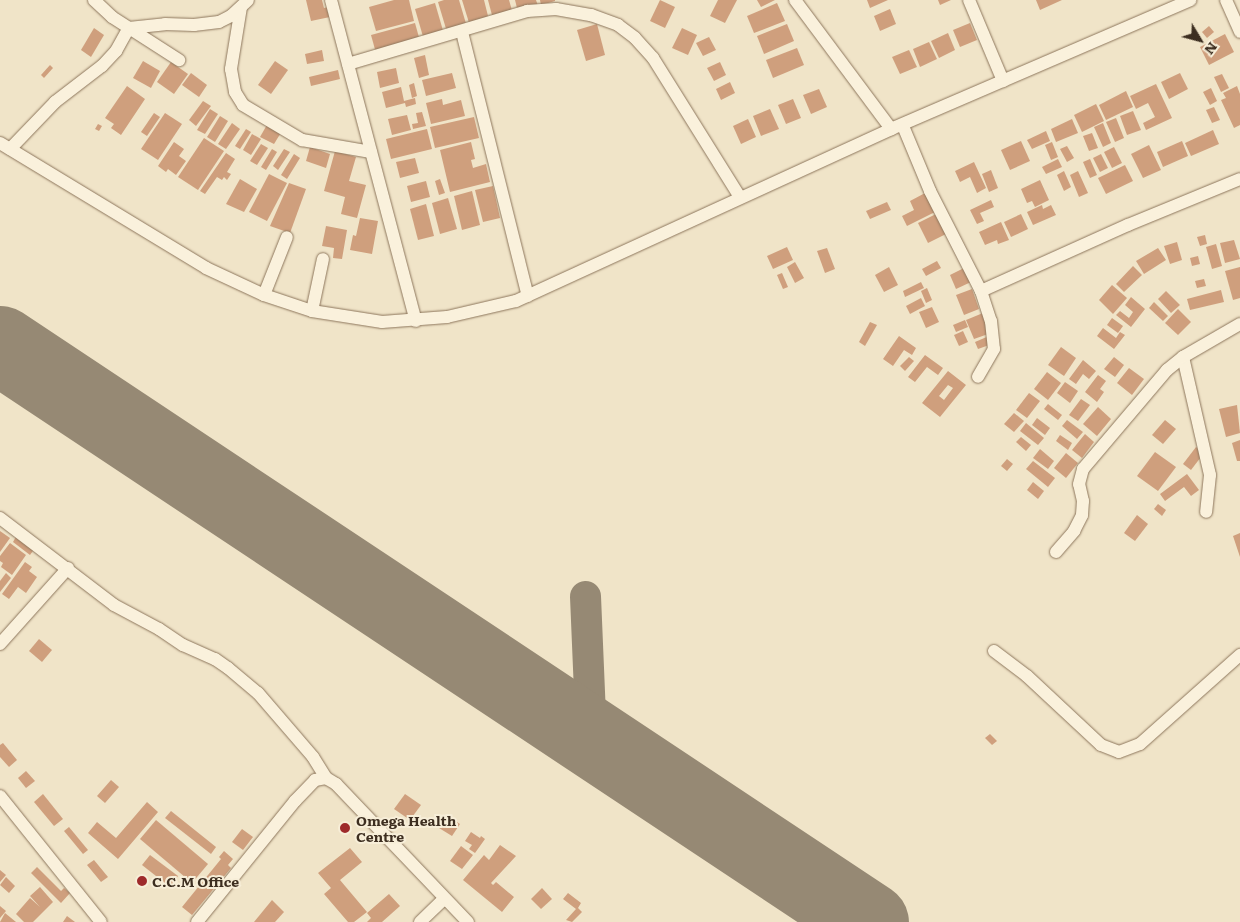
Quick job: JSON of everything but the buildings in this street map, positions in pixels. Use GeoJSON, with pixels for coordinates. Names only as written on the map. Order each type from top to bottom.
{"type":"FeatureCollection","features":[{"type":"Feature","properties":{"kind":"street"},"geometry":{"type":"LineString","coordinates":[[94,0],[112,17],[179,60]]}},
{"type":"Feature","properties":{"kind":"street"},"geometry":{"type":"LineString","coordinates":[[331,0],[416,321]]}},
{"type":"Feature","properties":{"kind":"street"},"geometry":{"type":"LineString","coordinates":[[795,0],[897,128],[982,292],[991,321],[994,349],[978,377]]}},
{"type":"Feature","properties":{"kind":"street"},"geometry":{"type":"LineString","coordinates":[[969,0],[1003,81]]}},
{"type":"Feature","properties":{"kind":"street"},"geometry":{"type":"LineString","coordinates":[[129,28],[116,51],[102,66],[55,102],[5,146],[206,268],[264,294],[312,311],[382,322],[416,321],[476,312],[528,296],[740,197],[1003,81],[1163,6],[1190,0]]}},
{"type":"Feature","properties":{"kind":"street"},"geometry":{"type":"LineString","coordinates":[[1226,0],[1240,32]]}},
{"type":"Feature","properties":{"kind":"street"},"geometry":{"type":"LineString","coordinates":[[129,28],[166,24],[199,25],[219,22],[231,16],[245,3]]}},
{"type":"Feature","properties":{"kind":"street"},"geometry":{"type":"LineString","coordinates":[[245,3],[231,69],[235,92],[242,105],[302,140],[371,152]]}},
{"type":"Feature","properties":{"kind":"street"},"geometry":{"type":"LineString","coordinates":[[348,64],[462,32],[527,11],[556,10],[591,15],[618,25],[635,38],[653,58],[740,197]]}},
{"type":"Feature","properties":{"kind":"street"},"geometry":{"type":"LineString","coordinates":[[462,32],[528,296]]}},
{"type":"Feature","properties":{"kind":"street"},"geometry":{"type":"LineString","coordinates":[[982,292],[1128,225],[1240,179]]}},
{"type":"Feature","properties":{"kind":"street"},"geometry":{"type":"LineString","coordinates":[[264,294],[287,237]]}},
{"type":"Feature","properties":{"kind":"street"},"geometry":{"type":"LineString","coordinates":[[312,311],[323,259]]}},
{"type":"Feature","properties":{"kind":"street"},"geometry":{"type":"LineString","coordinates":[[1056,552],[1074,531],[1082,515],[1083,501],[1079,484],[1083,469],[1167,370],[1182,357],[1240,324]]}},
{"type":"Feature","properties":{"kind":"street"},"geometry":{"type":"LineString","coordinates":[[1182,357],[1210,475],[1206,512]]}},
{"type":"Feature","properties":{"kind":"street"},"geometry":{"type":"LineString","coordinates":[[0,518],[68,568],[114,605],[183,644],[215,659],[258,693],[313,758],[326,778],[336,784],[468,922]]}},
{"type":"Feature","properties":{"kind":"street"},"geometry":{"type":"LineString","coordinates":[[0,644],[68,568]]}},
{"type":"Feature","properties":{"kind":"street"},"geometry":{"type":"LineString","coordinates":[[994,651],[1027,676],[1102,745],[1118,752],[1140,744],[1240,655]]}},
{"type":"Feature","properties":{"kind":"street"},"geometry":{"type":"LineString","coordinates":[[197,922],[296,801],[315,780],[326,778]]}},
{"type":"Feature","properties":{"kind":"street"},"geometry":{"type":"LineString","coordinates":[[0,796],[101,922]]}},
{"type":"Feature","properties":{"kind":"street"},"geometry":{"type":"LineString","coordinates":[[420,922],[444,899]]}},
{"type":"Feature","properties":{"kind":"taxiway"},"geometry":{"type":"LineString","coordinates":[[585,596],[591,738]]}},
{"type":"Feature","properties":{"kind":"runway"},"geometry":{"type":"LineString","coordinates":[[0,345],[869,922]]}},
{"type":"Feature","properties":{"kind":"place","name":"Omega Health Centre"},"geometry":{"type":"Point","coordinates":[345,828]}},
{"type":"Feature","properties":{"kind":"place","name":"C.C.M Office"},"geometry":{"type":"Point","coordinates":[142,881]}}]}
